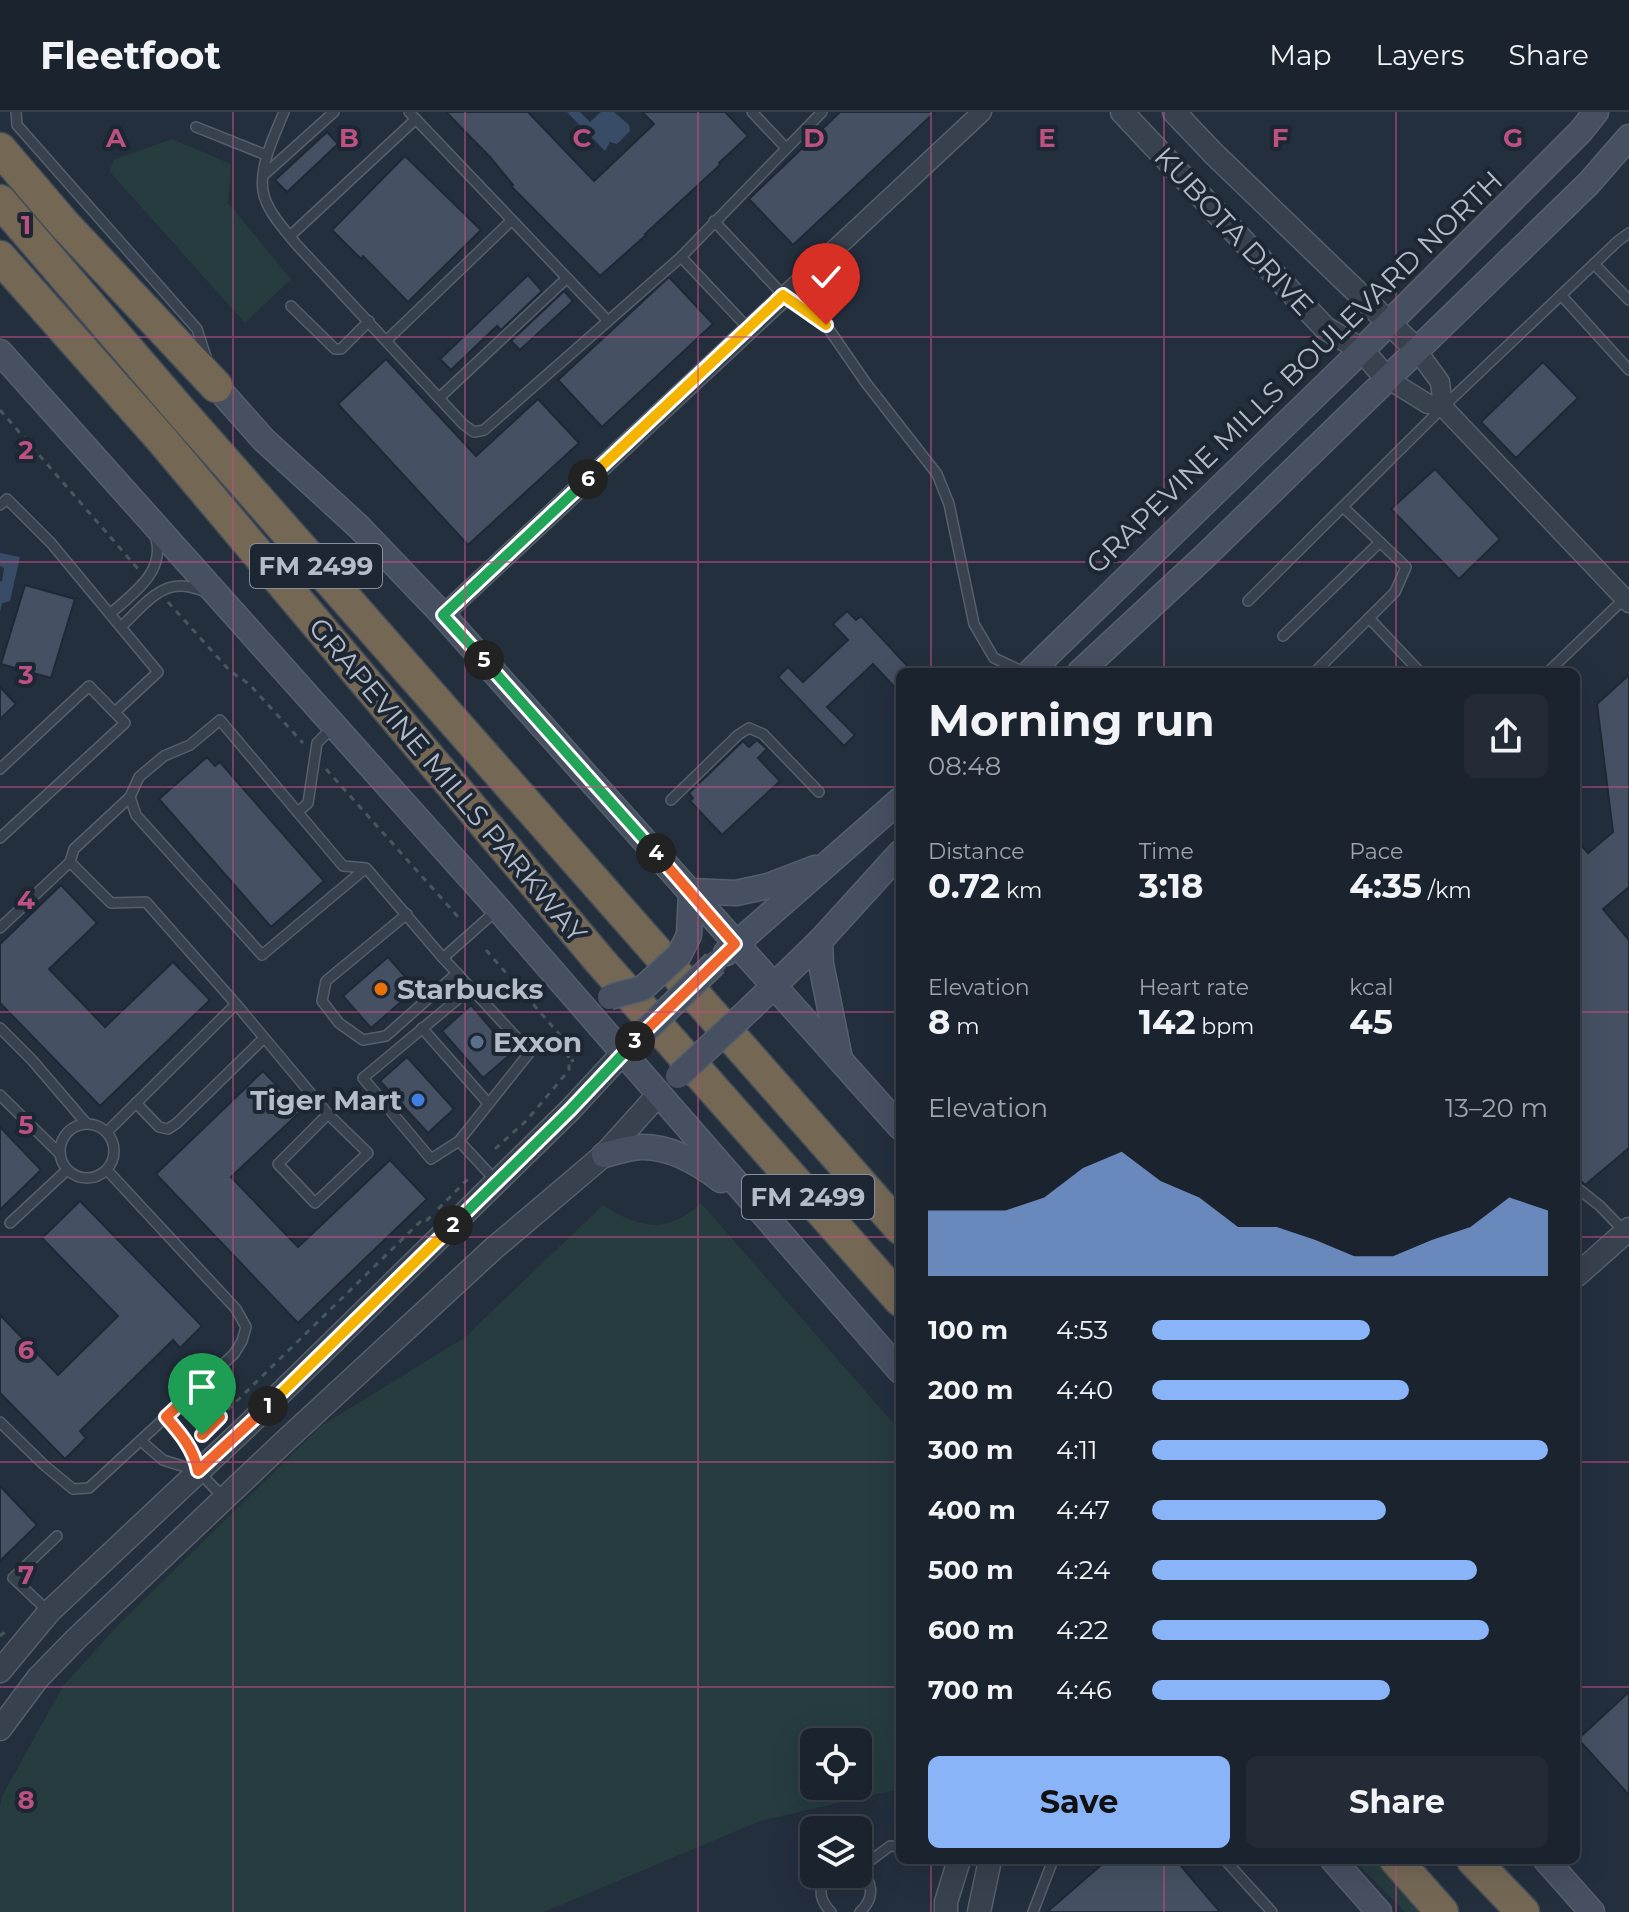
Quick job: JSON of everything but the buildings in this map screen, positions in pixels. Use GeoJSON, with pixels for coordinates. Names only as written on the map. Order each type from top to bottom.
{"type":"FeatureCollection","features":[{"type":"Feature","properties":{"kind":"highway"},"geometry":{"type":"LineString","coordinates":[[0,149],[64,224],[216,386]]}},
{"type":"Feature","properties":{"kind":"highway","name":"GRAPEVINE MILLS PARKWAY"},"geometry":{"type":"LineString","coordinates":[[0,201],[205,439],[896,1223]]}},
{"type":"Feature","properties":{"kind":"highway","name":"GRAPEVINE MILLS PARKWAY"},"geometry":{"type":"LineString","coordinates":[[0,257],[163,441],[600,961],[896,1295]]}},
{"type":"Feature","properties":{"kind":"highway"},"geometry":{"type":"LineString","coordinates":[[1400,1864],[1442,1912]]}},
{"type":"Feature","properties":{"kind":"highway"},"geometry":{"type":"LineString","coordinates":[[1477,1864],[1523,1912]]}},
{"type":"Feature","properties":{"kind":"main road","name":"GRAPEVINE MILLS BOULEVARD NORTH"},"geometry":{"type":"LineString","coordinates":[[1034,668],[1362,350],[1581,131],[1596,112]]}},
{"type":"Feature","properties":{"kind":"main road"},"geometry":{"type":"LineString","coordinates":[[1084,668],[1204,557],[1589,183],[1629,137]]}},
{"type":"Feature","properties":{"kind":"main road","name":"GRAPEVINE MILLS PARKWAY"},"geometry":{"type":"LineString","coordinates":[[0,352],[498,909],[896,1366]]}},
{"type":"Feature","properties":{"kind":"main road"},"geometry":{"type":"LineString","coordinates":[[216,386],[264,440],[359,527],[443,615],[896,1123]]}},
{"type":"Feature","properties":{"kind":"main road"},"geometry":{"type":"LineString","coordinates":[[622,1054],[735,944],[896,804]]}},
{"type":"Feature","properties":{"kind":"main road"},"geometry":{"type":"LineString","coordinates":[[658,1095],[820,941],[896,857]]}},
{"type":"Feature","properties":{"kind":"main road"},"geometry":{"type":"LineString","coordinates":[[691,891],[736,893],[768,886],[832,862]]}},
{"type":"Feature","properties":{"kind":"main road"},"geometry":{"type":"LineString","coordinates":[[565,986],[610,997],[643,988],[679,955],[689,935],[691,891]]}},
{"type":"Feature","properties":{"kind":"main road"},"geometry":{"type":"LineString","coordinates":[[820,941],[821,964],[841,1061]]}},
{"type":"Feature","properties":{"kind":"main road"},"geometry":{"type":"LineString","coordinates":[[604,1155],[642,1147],[669,1150],[707,1169],[753,1204]]}},
{"type":"Feature","properties":{"kind":"main road"},"geometry":{"type":"LineString","coordinates":[[1337,1864],[1379,1912]]}},
{"type":"Feature","properties":{"kind":"main road"},"geometry":{"type":"LineString","coordinates":[[1550,1864],[1592,1912]]}},
{"type":"Feature","properties":{"kind":"street"},"geometry":{"type":"LineString","coordinates":[[443,615],[982,112]]}},
{"type":"Feature","properties":{"kind":"street","name":"KUBOTA DRIVE"},"geometry":{"type":"LineString","coordinates":[[1122,112],[1325,328],[1362,350],[1386,378]]}},
{"type":"Feature","properties":{"kind":"street","name":"KUBOTA DRIVE"},"geometry":{"type":"LineString","coordinates":[[1174,112],[1416,349]]}},
{"type":"Feature","properties":{"kind":"street"},"geometry":{"type":"LineString","coordinates":[[1416,349],[1440,382],[1443,407]]}},
{"type":"Feature","properties":{"kind":"street"},"geometry":{"type":"LineString","coordinates":[[1386,378],[1428,404],[1443,407],[1627,598]]}},
{"type":"Feature","properties":{"kind":"street"},"geometry":{"type":"LineString","coordinates":[[0,1671],[49,1612],[247,1426],[570,1110],[622,1054]]}},
{"type":"Feature","properties":{"kind":"street"},"geometry":{"type":"LineString","coordinates":[[0,1729],[38,1678],[76,1639],[493,1249],[604,1155],[658,1095]]}},
{"type":"Feature","properties":{"kind":"street"},"geometry":{"type":"LineString","coordinates":[[1580,1272],[1627,1230]]}},
{"type":"Feature","properties":{"kind":"street"},"geometry":{"type":"LineString","coordinates":[[49,1612],[76,1639]]}},
{"type":"Feature","properties":{"kind":"street"},"geometry":{"type":"LineString","coordinates":[[946,1912],[958,1864]]}},
{"type":"Feature","properties":{"kind":"street"},"geometry":{"type":"LineString","coordinates":[[979,1912],[989,1864]]}},
{"type":"Feature","properties":{"kind":"lane"},"geometry":{"type":"LineString","coordinates":[[16,112],[17,125],[197,329],[216,386]]}},
{"type":"Feature","properties":{"kind":"lane"},"geometry":{"type":"LineString","coordinates":[[284,112],[266,155],[263,190],[276,218],[439,398],[474,432],[484,430],[681,257],[822,112]]}},
{"type":"Feature","properties":{"kind":"lane"},"geometry":{"type":"LineString","coordinates":[[265,174],[334,112]]}},
{"type":"Feature","properties":{"kind":"lane"},"geometry":{"type":"LineString","coordinates":[[752,112],[786,148]]}},
{"type":"Feature","properties":{"kind":"lane"},"geometry":{"type":"LineString","coordinates":[[290,236],[412,115],[608,321]]}},
{"type":"Feature","properties":{"kind":"lane"},"geometry":{"type":"LineString","coordinates":[[196,127],[266,155]]}},
{"type":"Feature","properties":{"kind":"lane"},"geometry":{"type":"LineString","coordinates":[[387,340],[512,220]]}},
{"type":"Feature","properties":{"kind":"lane"},"geometry":{"type":"LineString","coordinates":[[714,221],[783,295],[826,325],[866,383],[937,474],[949,504],[974,624],[994,658],[1015,668]]}},
{"type":"Feature","properties":{"kind":"lane"},"geometry":{"type":"LineString","coordinates":[[1248,601],[1443,407],[1629,233]]}},
{"type":"Feature","properties":{"kind":"lane"},"geometry":{"type":"LineString","coordinates":[[681,257],[748,328]]}},
{"type":"Feature","properties":{"kind":"lane"},"geometry":{"type":"LineString","coordinates":[[1594,264],[1629,300]]}},
{"type":"Feature","properties":{"kind":"lane"},"geometry":{"type":"LineString","coordinates":[[439,398],[567,278]]}},
{"type":"Feature","properties":{"kind":"lane"},"geometry":{"type":"LineString","coordinates":[[1561,295],[1629,370]]}},
{"type":"Feature","properties":{"kind":"lane"},"geometry":{"type":"LineString","coordinates":[[291,306],[335,349],[341,349],[369,321]]}},
{"type":"Feature","properties":{"kind":"lane"},"geometry":{"type":"LineString","coordinates":[[0,505],[7,499],[51,543],[158,672],[115,712]]}},
{"type":"Feature","properties":{"kind":"lane"},"geometry":{"type":"LineString","coordinates":[[1319,668],[1395,592],[1406,567],[1343,507]]}},
{"type":"Feature","properties":{"kind":"lane"},"geometry":{"type":"LineString","coordinates":[[111,613],[151,574],[159,548],[148,514]]}},
{"type":"Feature","properties":{"kind":"lane"},"geometry":{"type":"LineString","coordinates":[[1283,636],[1380,542]]}},
{"type":"Feature","properties":{"kind":"lane"},"geometry":{"type":"LineString","coordinates":[[122,626],[166,588],[180,585],[217,594]]}},
{"type":"Feature","properties":{"kind":"lane"},"geometry":{"type":"LineString","coordinates":[[1552,668],[1627,598]]}},
{"type":"Feature","properties":{"kind":"lane"},"geometry":{"type":"LineString","coordinates":[[1369,618],[1416,668]]}},
{"type":"Feature","properties":{"kind":"lane"},"geometry":{"type":"LineString","coordinates":[[0,769],[89,686],[125,723],[0,838]]}},
{"type":"Feature","properties":{"kind":"lane"},"geometry":{"type":"LineString","coordinates":[[0,928],[70,862],[74,849],[130,797],[139,777],[164,756],[190,745],[220,720],[343,866],[366,868],[443,958],[471,988],[530,1052],[459,1141],[431,1159],[363,1078],[471,988]]}},
{"type":"Feature","properties":{"kind":"lane"},"geometry":{"type":"LineString","coordinates":[[298,812],[308,803],[317,743],[334,725]]}},
{"type":"Feature","properties":{"kind":"lane"},"geometry":{"type":"LineString","coordinates":[[671,800],[749,728],[763,734],[819,792]]}},
{"type":"Feature","properties":{"kind":"lane"},"geometry":{"type":"LineString","coordinates":[[130,797],[136,815],[262,955],[366,868]]}},
{"type":"Feature","properties":{"kind":"lane"},"geometry":{"type":"LineString","coordinates":[[70,862],[111,903],[146,902],[328,1114],[368,1153],[315,1203],[278,1164],[328,1114]]}},
{"type":"Feature","properties":{"kind":"lane"},"geometry":{"type":"LineString","coordinates":[[443,958],[498,909]]}},
{"type":"Feature","properties":{"kind":"lane"},"geometry":{"type":"LineString","coordinates":[[407,914],[326,981],[322,1001],[339,1023],[363,1040],[386,1036],[457,973]]}},
{"type":"Feature","properties":{"kind":"lane"},"geometry":{"type":"LineString","coordinates":[[107,1132],[236,1004]]}},
{"type":"Feature","properties":{"kind":"lane"},"geometry":{"type":"LineString","coordinates":[[0,1028],[86,1123]]}},
{"type":"Feature","properties":{"kind":"lane"},"geometry":{"type":"LineString","coordinates":[[422,1028],[488,1103]]}},
{"type":"Feature","properties":{"kind":"lane"},"geometry":{"type":"LineString","coordinates":[[136,1103],[159,1127],[168,1129],[264,1038]]}},
{"type":"Feature","properties":{"kind":"lane"},"geometry":{"type":"LineString","coordinates":[[0,1095],[60,1154],[67,1170],[81,1178],[95,1177],[107,1170],[115,1151],[107,1132],[97,1125],[86,1123],[72,1128],[62,1139],[60,1154]]}},
{"type":"Feature","properties":{"kind":"lane"},"geometry":{"type":"LineString","coordinates":[[459,1141],[497,1182]]}},
{"type":"Feature","properties":{"kind":"lane"},"geometry":{"type":"LineString","coordinates":[[10,1223],[67,1170]]}},
{"type":"Feature","properties":{"kind":"lane"},"geometry":{"type":"LineString","coordinates":[[0,1422],[73,1489],[89,1488],[234,1354],[242,1341],[246,1327],[236,1309],[107,1170]]}},
{"type":"Feature","properties":{"kind":"lane"},"geometry":{"type":"LineString","coordinates":[[1580,1190],[1627,1230]]}},
{"type":"Feature","properties":{"kind":"lane"},"geometry":{"type":"LineString","coordinates":[[166,1417],[196,1458],[198,1471]]}},
{"type":"Feature","properties":{"kind":"lane"},"geometry":{"type":"LineString","coordinates":[[141,1441],[163,1460],[198,1471],[224,1498]]}},
{"type":"Feature","properties":{"kind":"lane"},"geometry":{"type":"LineString","coordinates":[[49,1612],[13,1578],[57,1536]]}},
{"type":"Feature","properties":{"kind":"lane"},"geometry":{"type":"LineString","coordinates":[[872,1859],[890,1846],[896,1847]]}},
{"type":"Feature","properties":{"kind":"lane"},"geometry":{"type":"LineString","coordinates":[[1033,1912],[1051,1864]]}},
{"type":"Feature","properties":{"kind":"lane"},"geometry":{"type":"LineString","coordinates":[[1229,1864],[1272,1912]]}},
{"type":"Feature","properties":{"kind":"lane"},"geometry":{"type":"LineString","coordinates":[[822,1888],[822,1898],[831,1912]]}},
{"type":"Feature","properties":{"kind":"lane"},"geometry":{"type":"LineString","coordinates":[[860,1912],[868,1904],[871,1888]]}},
{"type":"Feature","properties":{"kind":"path"},"geometry":{"type":"LineString","coordinates":[[0,410],[140,571]]}},
{"type":"Feature","properties":{"kind":"path"},"geometry":{"type":"LineString","coordinates":[[162,596],[230,671],[249,684],[307,747]]}},
{"type":"Feature","properties":{"kind":"path"},"geometry":{"type":"LineString","coordinates":[[323,766],[460,919]]}},
{"type":"Feature","properties":{"kind":"path"},"geometry":{"type":"LineString","coordinates":[[486,950],[566,1042],[571,1061],[569,1070],[527,1120],[495,1149]]}},
{"type":"Feature","properties":{"kind":"path"},"geometry":{"type":"LineString","coordinates":[[202,1435],[470,1177]]}},
{"type":"Feature","properties":{"kind":"path"},"geometry":{"type":"LineString","coordinates":[[194,1391],[220,1417]]}},
{"type":"Feature","properties":{"kind":"path"},"geometry":{"type":"LineString","coordinates":[[0,1636],[11,1626]]}},
{"type":"Feature","properties":{"kind":"green space"},"geometry":{"type":"Polygon","coordinates":[[[172,139],[231,164],[228,203],[291,279],[245,323],[110,172],[113,160],[172,139]]]}},
{"type":"Feature","properties":{"kind":"green space"},"geometry":{"type":"Polygon","coordinates":[[[701,1203],[896,1426],[896,1790],[872,1795],[872,1728],[800,1728],[800,1800],[852,1800],[760,1821],[544,1912],[0,1912],[2,1796],[63,1686],[119,1624],[321,1426],[464,1338],[603,1205],[641,1223],[665,1224],[689,1213],[701,1203]]]}},
{"type":"Feature","properties":{"kind":"green space"},"geometry":{"type":"Polygon","coordinates":[[[1358,1864],[1381,1864],[1423,1912],[1405,1912],[1358,1864]]]}},
{"type":"Feature","properties":{"kind":"water"},"geometry":{"type":"Polygon","coordinates":[[[567,112],[580,112],[590,122],[601,112],[614,112],[629,125],[630,131],[617,144],[610,142],[605,151],[567,112]]]}},
{"type":"Feature","properties":{"kind":"water"},"geometry":{"type":"Polygon","coordinates":[[[0,553],[20,557],[10,601],[2,603],[0,612],[0,582],[4,568],[0,566],[0,553]]]}},
{"type":"Feature","properties":{"kind":"place","name":"Starbucks"},"geometry":{"type":"Point","coordinates":[381,989]}},
{"type":"Feature","properties":{"kind":"place","name":"Exxon"},"geometry":{"type":"Point","coordinates":[477,1042]}},
{"type":"Feature","properties":{"kind":"place","name":"Tiger Mart"},"geometry":{"type":"Point","coordinates":[418,1100]}},
{"type":"Feature","properties":{"kind":"route"},"geometry":{"type":"LineString","coordinates":[[202,1435],[220,1417],[194,1391],[166,1417],[196,1458],[198,1471],[570,1110],[622,1054],[735,944],[443,615],[783,295],[826,325]]}}]}
